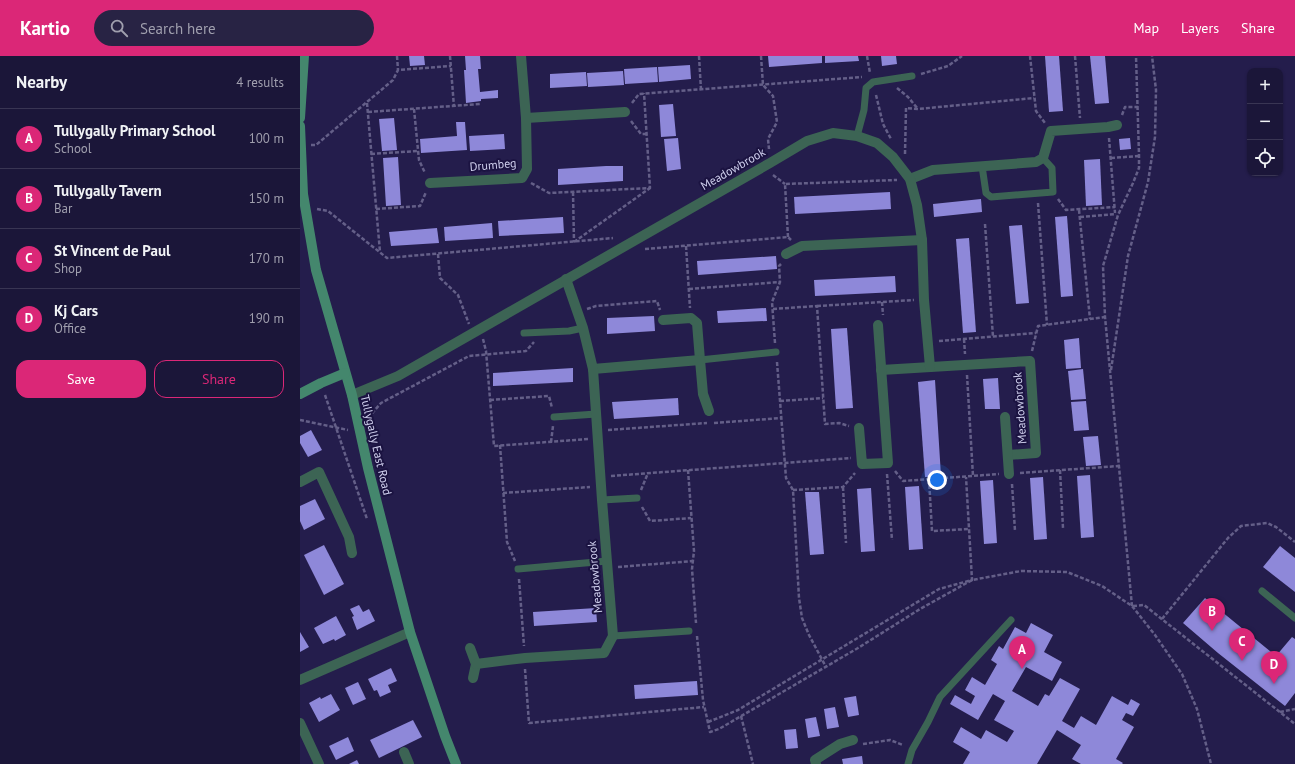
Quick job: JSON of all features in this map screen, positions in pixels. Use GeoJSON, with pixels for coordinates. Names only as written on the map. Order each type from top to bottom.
{"type":"FeatureCollection","features":[{"type":"Feature","properties":{"kind":"street"},"geometry":{"type":"LineString","coordinates":[[300,118],[304,56]]}},
{"type":"Feature","properties":{"kind":"street","name":"Drumbeg"},"geometry":{"type":"LineString","coordinates":[[430,183],[522,178],[527,169],[526,118],[521,56]]}},
{"type":"Feature","properties":{"kind":"street"},"geometry":{"type":"LineString","coordinates":[[526,118],[625,112]]}},
{"type":"Feature","properties":{"kind":"street","name":"Tullygally East Road"},"geometry":{"type":"LineString","coordinates":[[300,126],[303,194],[316,270],[352,395],[368,468],[410,632],[456,764]]}},
{"type":"Feature","properties":{"kind":"street"},"geometry":{"type":"LineString","coordinates":[[910,179],[933,170],[1036,162],[1044,158],[1051,131],[1113,126]]}},
{"type":"Feature","properties":{"kind":"street","name":"Meadowbrook"},"geometry":{"type":"LineString","coordinates":[[352,395],[398,376],[770,163],[807,140],[833,133],[857,136],[877,143],[893,157],[910,179],[917,205],[922,240],[924,300],[930,366]]}},
{"type":"Feature","properties":{"kind":"street"},"geometry":{"type":"LineString","coordinates":[[786,254],[802,246],[922,240]]}},
{"type":"Feature","properties":{"kind":"street","name":"Meadowbrook"},"geometry":{"type":"LineString","coordinates":[[566,279],[583,328],[593,369],[600,481],[613,636]]}},
{"type":"Feature","properties":{"kind":"street"},"geometry":{"type":"LineString","coordinates":[[663,320],[691,318],[697,323],[703,394],[709,411]]}},
{"type":"Feature","properties":{"kind":"street"},"geometry":{"type":"LineString","coordinates":[[860,428],[862,461],[888,463],[878,325]]}},
{"type":"Feature","properties":{"kind":"street"},"geometry":{"type":"LineString","coordinates":[[593,369],[700,360]]}},
{"type":"Feature","properties":{"kind":"street","name":"Meadowbrook"},"geometry":{"type":"LineString","coordinates":[[881,370],[1030,361],[1036,453],[1008,455]]}},
{"type":"Feature","properties":{"kind":"street"},"geometry":{"type":"LineString","coordinates":[[300,394],[345,373]]}},
{"type":"Feature","properties":{"kind":"street","name":"Meadowbrook"},"geometry":{"type":"LineString","coordinates":[[1005,416],[1009,474]]}},
{"type":"Feature","properties":{"kind":"street"},"geometry":{"type":"LineString","coordinates":[[300,482],[319,472],[349,537],[352,553]]}},
{"type":"Feature","properties":{"kind":"street"},"geometry":{"type":"LineString","coordinates":[[300,680],[410,632]]}},
{"type":"Feature","properties":{"kind":"street"},"geometry":{"type":"LineString","coordinates":[[476,664],[525,658],[604,653],[613,636]]}},
{"type":"Feature","properties":{"kind":"street"},"geometry":{"type":"LineString","coordinates":[[470,648],[476,664],[473,678]]}},
{"type":"Feature","properties":{"kind":"street"},"geometry":{"type":"LineString","coordinates":[[300,723],[319,764]]}},
{"type":"Feature","properties":{"kind":"street"},"geometry":{"type":"LineString","coordinates":[[812,763],[840,744],[858,742]]}},
{"type":"Feature","properties":{"kind":"street"},"geometry":{"type":"LineString","coordinates":[[404,752],[409,764]]}},
{"type":"Feature","properties":{"kind":"lane"},"geometry":{"type":"LineString","coordinates":[[857,136],[864,110],[866,88],[873,82],[912,76]]}},
{"type":"Feature","properties":{"kind":"lane"},"geometry":{"type":"LineString","coordinates":[[982,166],[986,193],[991,197],[1053,192],[1052,168],[1044,158]]}},
{"type":"Feature","properties":{"kind":"lane"},"geometry":{"type":"LineString","coordinates":[[524,333],[569,331],[583,328]]}},
{"type":"Feature","properties":{"kind":"lane"},"geometry":{"type":"LineString","coordinates":[[700,360],[776,352]]}},
{"type":"Feature","properties":{"kind":"lane"},"geometry":{"type":"LineString","coordinates":[[554,417],[596,414]]}},
{"type":"Feature","properties":{"kind":"lane"},"geometry":{"type":"LineString","coordinates":[[602,500],[637,498]]}},
{"type":"Feature","properties":{"kind":"lane"},"geometry":{"type":"LineString","coordinates":[[518,569],[608,564]]}},
{"type":"Feature","properties":{"kind":"lane"},"geometry":{"type":"LineString","coordinates":[[1262,592],[1295,618]]}},
{"type":"Feature","properties":{"kind":"lane"},"geometry":{"type":"LineString","coordinates":[[908,764],[912,750],[940,697],[1011,620]]}},
{"type":"Feature","properties":{"kind":"lane"},"geometry":{"type":"LineString","coordinates":[[613,636],[689,631]]}},
{"type":"Feature","properties":{"kind":"path"},"geometry":{"type":"LineString","coordinates":[[301,144],[316,145],[393,80],[398,70],[397,56]]}},
{"type":"Feature","properties":{"kind":"path"},"geometry":{"type":"LineString","coordinates":[[450,56],[454,107]]}},
{"type":"Feature","properties":{"kind":"path"},"geometry":{"type":"LineString","coordinates":[[699,56],[701,90]]}},
{"type":"Feature","properties":{"kind":"path"},"geometry":{"type":"LineString","coordinates":[[761,56],[763,85],[773,96],[777,122],[768,138],[770,163]]}},
{"type":"Feature","properties":{"kind":"path"},"geometry":{"type":"LineString","coordinates":[[867,56],[868,68],[873,82],[883,124],[892,140]]}},
{"type":"Feature","properties":{"kind":"path"},"geometry":{"type":"LineString","coordinates":[[912,76],[948,66],[962,56]]}},
{"type":"Feature","properties":{"kind":"path"},"geometry":{"type":"LineString","coordinates":[[1030,56],[1036,111],[1051,131]]}},
{"type":"Feature","properties":{"kind":"path"},"geometry":{"type":"LineString","coordinates":[[1075,56],[1080,128]]}},
{"type":"Feature","properties":{"kind":"path"},"geometry":{"type":"LineString","coordinates":[[1132,606],[1105,317],[1103,266],[1116,214],[1133,184],[1138,168],[1139,156],[1136,56]]}},
{"type":"Feature","properties":{"kind":"path"},"geometry":{"type":"LineString","coordinates":[[1110,374],[1128,256],[1148,182],[1155,137],[1156,90],[1152,56]]}},
{"type":"Feature","properties":{"kind":"path"},"geometry":{"type":"LineString","coordinates":[[398,70],[451,66]]}},
{"type":"Feature","properties":{"kind":"path"},"geometry":{"type":"LineString","coordinates":[[647,134],[641,134],[625,112],[639,94],[864,77],[873,82]]}},
{"type":"Feature","properties":{"kind":"path"},"geometry":{"type":"LineString","coordinates":[[890,79],[894,86],[918,109]]}},
{"type":"Feature","properties":{"kind":"path"},"geometry":{"type":"LineString","coordinates":[[644,94],[650,188]]}},
{"type":"Feature","properties":{"kind":"path"},"geometry":{"type":"LineString","coordinates":[[906,158],[906,108],[918,109],[1034,98]]}},
{"type":"Feature","properties":{"kind":"path"},"geometry":{"type":"LineString","coordinates":[[367,103],[380,253]]}},
{"type":"Feature","properties":{"kind":"path"},"geometry":{"type":"LineString","coordinates":[[368,112],[480,104]]}},
{"type":"Feature","properties":{"kind":"path"},"geometry":{"type":"LineString","coordinates":[[1116,214],[1111,158],[1113,126],[1126,107],[1138,106]]}},
{"type":"Feature","properties":{"kind":"path"},"geometry":{"type":"LineString","coordinates":[[376,209],[420,206],[430,183],[419,160],[414,109]]}},
{"type":"Feature","properties":{"kind":"path"},"geometry":{"type":"LineString","coordinates":[[901,150],[905,154]]}},
{"type":"Feature","properties":{"kind":"path"},"geometry":{"type":"LineString","coordinates":[[371,154],[418,151]]}},
{"type":"Feature","properties":{"kind":"path"},"geometry":{"type":"LineString","coordinates":[[1111,158],[1139,156]]}},
{"type":"Feature","properties":{"kind":"path"},"geometry":{"type":"LineString","coordinates":[[522,178],[549,194],[650,188]]}},
{"type":"Feature","properties":{"kind":"path"},"geometry":{"type":"LineString","coordinates":[[788,237],[785,184],[910,179]]}},
{"type":"Feature","properties":{"kind":"path"},"geometry":{"type":"LineString","coordinates":[[574,242],[650,188]]}},
{"type":"Feature","properties":{"kind":"path"},"geometry":{"type":"LineString","coordinates":[[573,192],[574,242]]}},
{"type":"Feature","properties":{"kind":"path"},"geometry":{"type":"LineString","coordinates":[[1053,192],[1066,210],[1115,207]]}},
{"type":"Feature","properties":{"kind":"path"},"geometry":{"type":"LineString","coordinates":[[1037,193],[1046,325]]}},
{"type":"Feature","properties":{"kind":"path"},"geometry":{"type":"LineString","coordinates":[[305,206],[328,211],[387,258],[622,238],[637,250],[788,237],[802,246]]}},
{"type":"Feature","properties":{"kind":"path"},"geometry":{"type":"LineString","coordinates":[[1079,210],[1090,319]]}},
{"type":"Feature","properties":{"kind":"path"},"geometry":{"type":"LineString","coordinates":[[1080,217],[1116,214]]}},
{"type":"Feature","properties":{"kind":"path"},"geometry":{"type":"LineString","coordinates":[[985,224],[993,337]]}},
{"type":"Feature","properties":{"kind":"path"},"geometry":{"type":"LineString","coordinates":[[777,238],[786,254],[779,266],[780,282],[772,302],[786,478],[794,490],[799,598],[802,618],[826,667]]}},
{"type":"Feature","properties":{"kind":"path"},"geometry":{"type":"LineString","coordinates":[[686,246],[691,318]]}},
{"type":"Feature","properties":{"kind":"path"},"geometry":{"type":"LineString","coordinates":[[438,254],[440,278],[458,294],[472,334]]}},
{"type":"Feature","properties":{"kind":"path"},"geometry":{"type":"LineString","coordinates":[[689,289],[780,282]]}},
{"type":"Feature","properties":{"kind":"path"},"geometry":{"type":"LineString","coordinates":[[773,309],[924,300]]}},
{"type":"Feature","properties":{"kind":"path"},"geometry":{"type":"LineString","coordinates":[[577,312],[596,306],[657,301],[663,320]]}},
{"type":"Feature","properties":{"kind":"path"},"geometry":{"type":"LineString","coordinates":[[817,306],[825,424],[839,423],[860,428]]}},
{"type":"Feature","properties":{"kind":"path"},"geometry":{"type":"LineString","coordinates":[[1030,361],[1038,326],[1105,317]]}},
{"type":"Feature","properties":{"kind":"path"},"geometry":{"type":"LineString","coordinates":[[300,420],[348,430],[359,429],[381,403],[469,356],[526,351],[543,332]]}},
{"type":"Feature","properties":{"kind":"path"},"geometry":{"type":"LineString","coordinates":[[928,342],[1036,333]]}},
{"type":"Feature","properties":{"kind":"path"},"geometry":{"type":"LineString","coordinates":[[485,342],[494,446],[551,442],[597,435],[781,418]]}},
{"type":"Feature","properties":{"kind":"path"},"geometry":{"type":"LineString","coordinates":[[966,365],[973,476]]}},
{"type":"Feature","properties":{"kind":"path"},"geometry":{"type":"LineString","coordinates":[[321,383],[335,428],[368,520]]}},
{"type":"Feature","properties":{"kind":"path"},"geometry":{"type":"LineString","coordinates":[[490,400],[549,396],[554,417],[551,442]]}},
{"type":"Feature","properties":{"kind":"path"},"geometry":{"type":"LineString","coordinates":[[780,401],[823,398]]}},
{"type":"Feature","properties":{"kind":"path"},"geometry":{"type":"LineString","coordinates":[[500,445],[507,542],[518,569],[529,723],[704,707]]}},
{"type":"Feature","properties":{"kind":"path"},"geometry":{"type":"LineString","coordinates":[[503,493],[600,481],[648,473],[785,464],[862,461]]}},
{"type":"Feature","properties":{"kind":"path"},"geometry":{"type":"LineString","coordinates":[[846,543],[844,487],[862,461]]}},
{"type":"Feature","properties":{"kind":"path"},"geometry":{"type":"LineString","coordinates":[[886,463],[892,540]]}},
{"type":"Feature","properties":{"kind":"path"},"geometry":{"type":"LineString","coordinates":[[688,470],[694,552],[692,569],[698,650],[704,707],[710,732],[719,729],[826,667],[920,609],[972,580]]}},
{"type":"Feature","properties":{"kind":"path"},"geometry":{"type":"LineString","coordinates":[[1060,470],[1063,528]]}},
{"type":"Feature","properties":{"kind":"path"},"geometry":{"type":"LineString","coordinates":[[648,473],[637,498],[650,521],[691,518]]}},
{"type":"Feature","properties":{"kind":"path"},"geometry":{"type":"LineString","coordinates":[[1009,474],[1012,478],[1015,531]]}},
{"type":"Feature","properties":{"kind":"path"},"geometry":{"type":"LineString","coordinates":[[966,477],[972,580]]}},
{"type":"Feature","properties":{"kind":"path"},"geometry":{"type":"LineString","coordinates":[[929,479],[932,531],[969,528]]}},
{"type":"Feature","properties":{"kind":"path"},"geometry":{"type":"LineString","coordinates":[[794,490],[844,487]]}},
{"type":"Feature","properties":{"kind":"path"},"geometry":{"type":"LineString","coordinates":[[1162,619],[1228,538],[1241,526],[1267,523],[1276,527],[1295,542]]}},
{"type":"Feature","properties":{"kind":"path"},"geometry":{"type":"LineString","coordinates":[[608,564],[693,561]]}},
{"type":"Feature","properties":{"kind":"path"},"geometry":{"type":"LineString","coordinates":[[708,722],[738,710],[939,589],[972,580],[1021,571],[1067,572],[1102,586],[1132,606],[1155,635],[1182,674],[1197,709],[1211,764]]}},
{"type":"Feature","properties":{"kind":"path"},"geometry":{"type":"LineString","coordinates":[[1132,606],[1144,605],[1295,724]]}},
{"type":"Feature","properties":{"kind":"path"},"geometry":{"type":"LineString","coordinates":[[1279,712],[1295,709]]}},
{"type":"Feature","properties":{"kind":"path"},"geometry":{"type":"LineString","coordinates":[[741,716],[753,764]]}},
{"type":"Feature","properties":{"kind":"path"},"geometry":{"type":"LineString","coordinates":[[858,742],[890,740]]}},
{"type":"Feature","properties":{"kind":"building"},"geometry":{"type":"Polygon","coordinates":[[[409,56],[424,56],[425,65],[410,66],[409,56]]]}},
{"type":"Feature","properties":{"kind":"building"},"geometry":{"type":"Polygon","coordinates":[[[465,56],[480,56],[481,69],[478,69],[480,92],[498,90],[498,98],[481,99],[481,101],[466,103],[464,70],[466,70],[465,56]]]}},
{"type":"Feature","properties":{"kind":"building"},"geometry":{"type":"Polygon","coordinates":[[[768,56],[822,56],[822,63],[769,67],[768,56]]]}},
{"type":"Feature","properties":{"kind":"building"},"geometry":{"type":"Polygon","coordinates":[[[825,56],[858,56],[859,61],[825,63],[825,56]]]}},
{"type":"Feature","properties":{"kind":"building"},"geometry":{"type":"Polygon","coordinates":[[[881,56],[896,56],[897,64],[882,66],[881,56]]]}},
{"type":"Feature","properties":{"kind":"building"},"geometry":{"type":"Polygon","coordinates":[[[1045,56],[1059,56],[1063,111],[1049,112],[1045,56]]]}},
{"type":"Feature","properties":{"kind":"building"},"geometry":{"type":"Polygon","coordinates":[[[1090,56],[1105,56],[1109,103],[1095,104],[1090,56]]]}},
{"type":"Feature","properties":{"kind":"building"},"geometry":{"type":"Polygon","coordinates":[[[690,65],[691,79],[659,82],[658,67],[690,65]]]}},
{"type":"Feature","properties":{"kind":"building"},"geometry":{"type":"Polygon","coordinates":[[[657,67],[658,82],[625,84],[624,69],[657,67]]]}},
{"type":"Feature","properties":{"kind":"building"},"geometry":{"type":"Polygon","coordinates":[[[623,71],[624,85],[588,87],[587,73],[623,71]]]}},
{"type":"Feature","properties":{"kind":"building"},"geometry":{"type":"Polygon","coordinates":[[[586,72],[587,86],[550,88],[550,74],[586,72]]]}},
{"type":"Feature","properties":{"kind":"building"},"geometry":{"type":"Polygon","coordinates":[[[673,104],[676,136],[661,137],[659,105],[673,104]]]}},
{"type":"Feature","properties":{"kind":"building"},"geometry":{"type":"Polygon","coordinates":[[[394,118],[397,150],[382,151],[379,119],[394,118]]]}},
{"type":"Feature","properties":{"kind":"building"},"geometry":{"type":"Polygon","coordinates":[[[456,122],[465,122],[467,150],[421,153],[420,139],[457,136],[456,122]]]}},
{"type":"Feature","properties":{"kind":"building"},"geometry":{"type":"Polygon","coordinates":[[[504,134],[505,149],[470,151],[469,136],[504,134]]]}},
{"type":"Feature","properties":{"kind":"building"},"geometry":{"type":"Polygon","coordinates":[[[678,138],[681,169],[667,171],[664,139],[678,138]]]}},
{"type":"Feature","properties":{"kind":"building"},"geometry":{"type":"Polygon","coordinates":[[[1130,138],[1131,149],[1120,150],[1119,139],[1130,138]]]}},
{"type":"Feature","properties":{"kind":"building"},"geometry":{"type":"Polygon","coordinates":[[[398,157],[401,205],[386,206],[383,158],[398,157]]]}},
{"type":"Feature","properties":{"kind":"building"},"geometry":{"type":"Polygon","coordinates":[[[1100,159],[1102,205],[1086,206],[1084,160],[1100,159]]]}},
{"type":"Feature","properties":{"kind":"building"},"geometry":{"type":"Polygon","coordinates":[[[623,166],[623,181],[558,185],[558,169],[623,166]]]}},
{"type":"Feature","properties":{"kind":"building"},"geometry":{"type":"Polygon","coordinates":[[[890,192],[891,209],[795,214],[794,197],[890,192]]]}},
{"type":"Feature","properties":{"kind":"building"},"geometry":{"type":"Polygon","coordinates":[[[981,199],[982,212],[934,217],[933,204],[981,199]]]}},
{"type":"Feature","properties":{"kind":"building"},"geometry":{"type":"Polygon","coordinates":[[[1067,216],[1073,296],[1061,297],[1055,217],[1067,216]]]}},
{"type":"Feature","properties":{"kind":"building"},"geometry":{"type":"Polygon","coordinates":[[[563,217],[564,233],[499,236],[498,221],[563,217]]]}},
{"type":"Feature","properties":{"kind":"building"},"geometry":{"type":"Polygon","coordinates":[[[492,223],[493,238],[445,241],[444,227],[492,223]]]}},
{"type":"Feature","properties":{"kind":"building"},"geometry":{"type":"Polygon","coordinates":[[[1022,225],[1029,303],[1016,304],[1009,226],[1022,225]]]}},
{"type":"Feature","properties":{"kind":"building"},"geometry":{"type":"Polygon","coordinates":[[[437,228],[439,243],[391,246],[389,232],[437,228]]]}},
{"type":"Feature","properties":{"kind":"building"},"geometry":{"type":"Polygon","coordinates":[[[969,238],[976,332],[963,333],[956,239],[969,238]]]}},
{"type":"Feature","properties":{"kind":"building"},"geometry":{"type":"Polygon","coordinates":[[[776,256],[777,269],[698,275],[697,261],[776,256]]]}},
{"type":"Feature","properties":{"kind":"building"},"geometry":{"type":"Polygon","coordinates":[[[895,276],[896,292],[815,296],[814,280],[895,276]]]}},
{"type":"Feature","properties":{"kind":"building"},"geometry":{"type":"Polygon","coordinates":[[[766,308],[767,321],[718,323],[717,311],[766,308]]]}},
{"type":"Feature","properties":{"kind":"building"},"geometry":{"type":"Polygon","coordinates":[[[654,316],[655,331],[607,334],[607,318],[654,316]]]}},
{"type":"Feature","properties":{"kind":"building"},"geometry":{"type":"Polygon","coordinates":[[[847,328],[853,408],[836,409],[831,329],[847,328]]]}},
{"type":"Feature","properties":{"kind":"building"},"geometry":{"type":"Polygon","coordinates":[[[1079,338],[1081,368],[1066,369],[1064,340],[1079,338]]]}},
{"type":"Feature","properties":{"kind":"building"},"geometry":{"type":"Polygon","coordinates":[[[573,368],[573,382],[493,386],[493,373],[573,368]]]}},
{"type":"Feature","properties":{"kind":"building"},"geometry":{"type":"Polygon","coordinates":[[[1083,369],[1086,399],[1071,400],[1068,371],[1083,369]]]}},
{"type":"Feature","properties":{"kind":"building"},"geometry":{"type":"Polygon","coordinates":[[[998,378],[1000,409],[985,409],[983,379],[998,378]]]}},
{"type":"Feature","properties":{"kind":"building"},"geometry":{"type":"Polygon","coordinates":[[[935,380],[941,476],[925,477],[918,382],[935,380]]]}},
{"type":"Feature","properties":{"kind":"building"},"geometry":{"type":"Polygon","coordinates":[[[678,398],[679,415],[614,419],[612,402],[678,398]]]}},
{"type":"Feature","properties":{"kind":"building"},"geometry":{"type":"Polygon","coordinates":[[[1086,401],[1089,430],[1074,431],[1071,402],[1086,401]]]}},
{"type":"Feature","properties":{"kind":"building"},"geometry":{"type":"Polygon","coordinates":[[[311,430],[322,450],[308,457],[300,443],[300,436],[311,430]]]}},
{"type":"Feature","properties":{"kind":"building"},"geometry":{"type":"Polygon","coordinates":[[[1098,436],[1101,465],[1086,466],[1083,437],[1098,436]]]}},
{"type":"Feature","properties":{"kind":"building"},"geometry":{"type":"Polygon","coordinates":[[[1090,475],[1094,537],[1081,538],[1077,476],[1090,475]]]}},
{"type":"Feature","properties":{"kind":"building"},"geometry":{"type":"Polygon","coordinates":[[[1043,477],[1047,539],[1034,540],[1030,478],[1043,477]]]}},
{"type":"Feature","properties":{"kind":"building"},"geometry":{"type":"Polygon","coordinates":[[[993,480],[997,543],[984,544],[980,481],[993,480]]]}},
{"type":"Feature","properties":{"kind":"building"},"geometry":{"type":"Polygon","coordinates":[[[919,486],[923,549],[909,550],[905,487],[919,486]]]}},
{"type":"Feature","properties":{"kind":"building"},"geometry":{"type":"Polygon","coordinates":[[[871,488],[875,551],[861,552],[857,489],[871,488]]]}},
{"type":"Feature","properties":{"kind":"building"},"geometry":{"type":"Polygon","coordinates":[[[805,492],[819,492],[824,554],[810,555],[805,492]]]}},
{"type":"Feature","properties":{"kind":"building"},"geometry":{"type":"Polygon","coordinates":[[[315,499],[325,519],[304,530],[300,521],[300,506],[315,499]]]}},
{"type":"Feature","properties":{"kind":"building"},"geometry":{"type":"Polygon","coordinates":[[[324,545],[344,584],[324,595],[304,555],[324,545]]]}},
{"type":"Feature","properties":{"kind":"building"},"geometry":{"type":"Polygon","coordinates":[[[1280,546],[1295,558],[1295,592],[1263,567],[1280,546]]]}},
{"type":"Feature","properties":{"kind":"building"},"geometry":{"type":"Polygon","coordinates":[[[1205,598],[1276,656],[1292,637],[1295,639],[1295,693],[1285,706],[1183,623],[1205,598]]]}},
{"type":"Feature","properties":{"kind":"building"},"geometry":{"type":"Polygon","coordinates":[[[359,605],[363,612],[369,609],[375,621],[357,630],[352,617],[354,616],[350,609],[359,605]]]}},
{"type":"Feature","properties":{"kind":"building"},"geometry":{"type":"Polygon","coordinates":[[[596,608],[597,622],[534,626],[533,612],[596,608]]]}},
{"type":"Feature","properties":{"kind":"building"},"geometry":{"type":"Polygon","coordinates":[[[336,616],[346,635],[335,641],[334,639],[323,644],[314,628],[336,616]]]}},
{"type":"Feature","properties":{"kind":"building"},"geometry":{"type":"Polygon","coordinates":[[[1031,623],[1053,635],[1044,652],[1062,662],[1052,681],[1026,667],[1012,691],[1038,706],[1045,694],[1049,696],[1060,678],[1080,689],[1062,721],[1074,728],[1081,716],[1096,725],[1112,696],[1128,705],[1131,699],[1140,704],[1133,716],[1126,713],[1122,720],[1134,727],[1116,759],[1123,763],[1122,764],[1081,764],[1072,759],[1081,745],[1057,730],[1037,764],[963,764],[970,752],[953,742],[961,727],[981,739],[986,730],[1007,742],[1014,731],[994,720],[1005,701],[993,694],[978,720],[950,704],[955,695],[971,704],[975,696],[965,690],[972,677],[985,685],[997,664],[991,660],[999,646],[1003,649],[1015,627],[1026,633],[1031,623]]]}},
{"type":"Feature","properties":{"kind":"building"},"geometry":{"type":"Polygon","coordinates":[[[300,632],[309,647],[300,652],[300,632]]]}},
{"type":"Feature","properties":{"kind":"building"},"geometry":{"type":"Polygon","coordinates":[[[391,668],[397,681],[388,685],[391,692],[380,697],[377,690],[374,691],[368,679],[391,668]]]}},
{"type":"Feature","properties":{"kind":"building"},"geometry":{"type":"Polygon","coordinates":[[[697,681],[698,695],[635,699],[634,685],[697,681]]]}},
{"type":"Feature","properties":{"kind":"building"},"geometry":{"type":"Polygon","coordinates":[[[358,682],[366,699],[353,705],[345,688],[358,682]]]}},
{"type":"Feature","properties":{"kind":"building"},"geometry":{"type":"Polygon","coordinates":[[[331,694],[340,710],[319,722],[309,703],[320,697],[321,699],[331,694]]]}},
{"type":"Feature","properties":{"kind":"building"},"geometry":{"type":"Polygon","coordinates":[[[856,696],[859,715],[848,717],[844,698],[856,696]]]}},
{"type":"Feature","properties":{"kind":"building"},"geometry":{"type":"Polygon","coordinates":[[[835,707],[839,727],[827,729],[824,709],[835,707]]]}},
{"type":"Feature","properties":{"kind":"building"},"geometry":{"type":"Polygon","coordinates":[[[816,717],[820,736],[808,738],[805,719],[816,717]]]}},
{"type":"Feature","properties":{"kind":"building"},"geometry":{"type":"Polygon","coordinates":[[[413,720],[422,737],[379,758],[370,740],[413,720]]]}},
{"type":"Feature","properties":{"kind":"building"},"geometry":{"type":"Polygon","coordinates":[[[796,729],[798,748],[786,749],[784,730],[796,729]]]}},
{"type":"Feature","properties":{"kind":"building"},"geometry":{"type":"Polygon","coordinates":[[[348,737],[354,751],[336,760],[329,746],[348,737]]]}},
{"type":"Feature","properties":{"kind":"building"},"geometry":{"type":"Polygon","coordinates":[[[862,756],[863,764],[843,764],[842,759],[862,756]]]}},
{"type":"Feature","properties":{"kind":"building"},"geometry":{"type":"Polygon","coordinates":[[[357,760],[359,764],[349,764],[357,760]]]}},
{"type":"Feature","properties":{"kind":"place","name":"Tullygally Tavern"},"geometry":{"type":"Point","coordinates":[1212,631]}},
{"type":"Feature","properties":{"kind":"place","name":"St Vincent de Paul"},"geometry":{"type":"Point","coordinates":[1242,661]}},
{"type":"Feature","properties":{"kind":"place","name":"Tullygally Primary School"},"geometry":{"type":"Point","coordinates":[1022,669]}},
{"type":"Feature","properties":{"kind":"place","name":"Kj Cars"},"geometry":{"type":"Point","coordinates":[1274,684]}}]}
